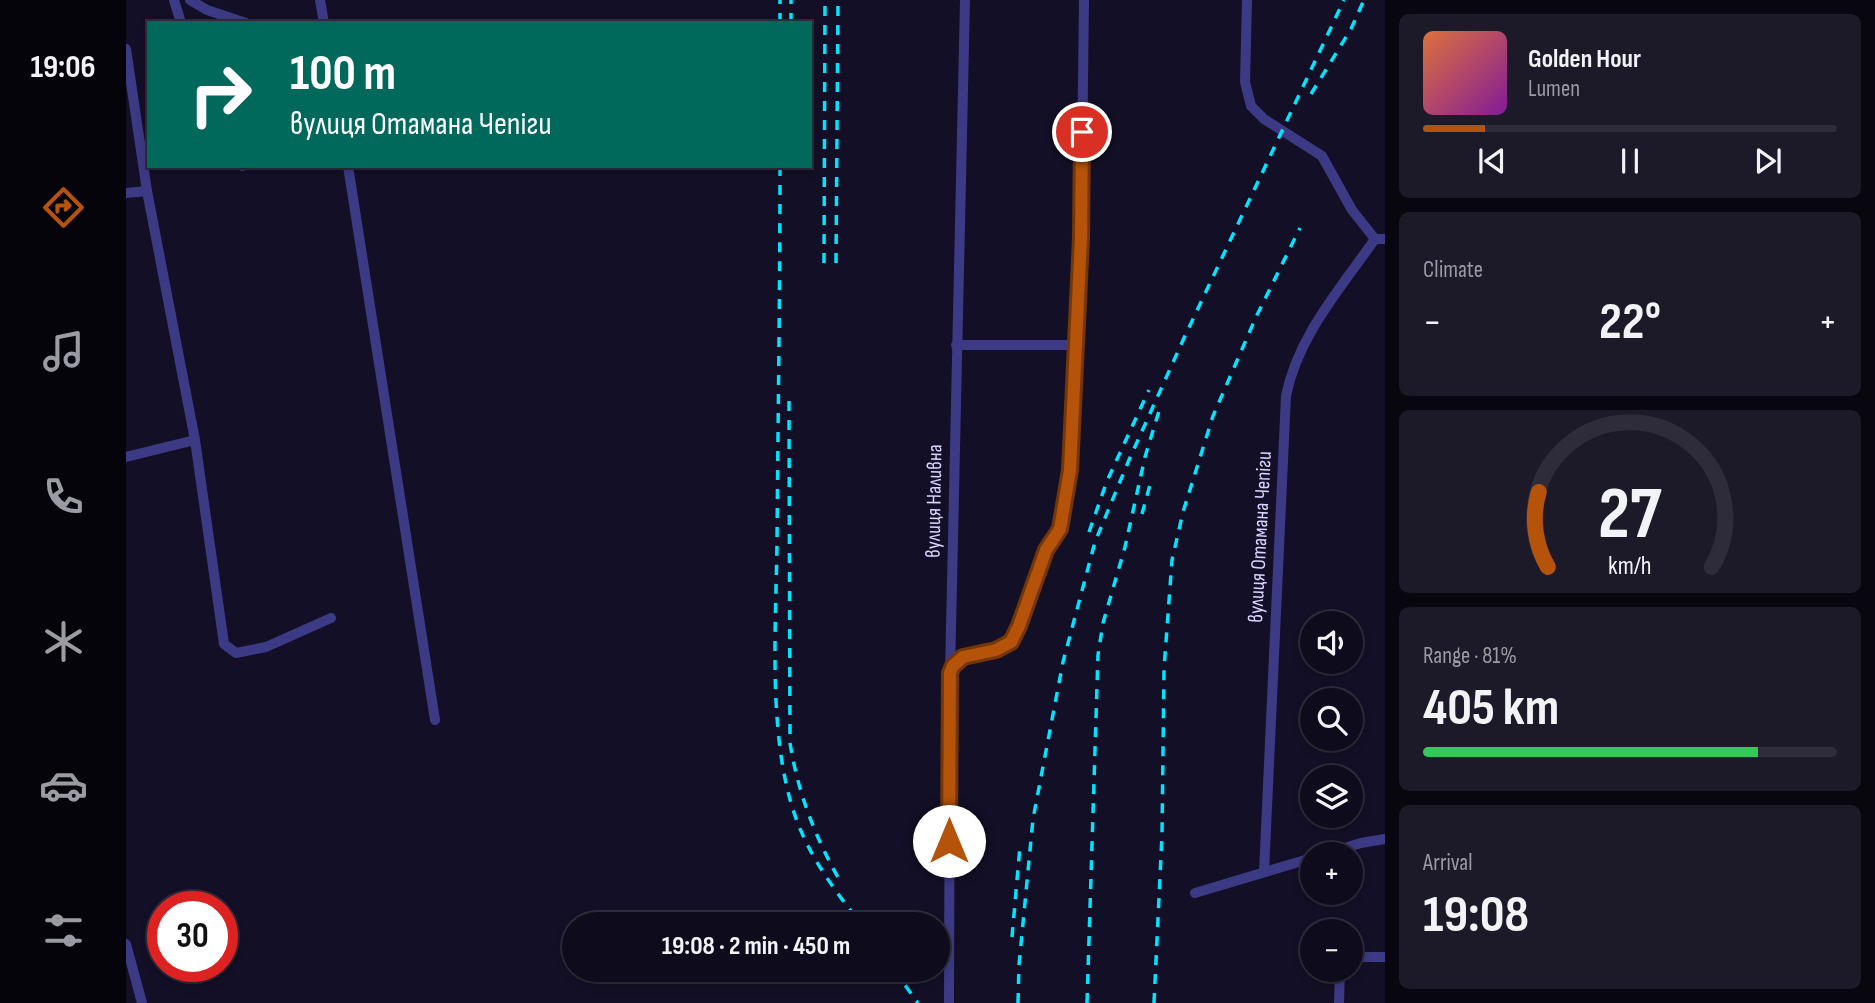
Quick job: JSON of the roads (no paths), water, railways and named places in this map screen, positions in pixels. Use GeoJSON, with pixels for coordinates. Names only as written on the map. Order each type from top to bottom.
{"type":"FeatureCollection","features":[{"type":"Feature","properties":{"kind":"street"},"geometry":{"type":"LineString","coordinates":[[174,0],[180,21]]}},
{"type":"Feature","properties":{"kind":"street"},"geometry":{"type":"LineString","coordinates":[[190,0],[207,10],[240,21]]}},
{"type":"Feature","properties":{"kind":"street"},"geometry":{"type":"LineString","coordinates":[[320,0],[324,21]]}},
{"type":"Feature","properties":{"kind":"street","name":"вулиця Наливна"},"geometry":{"type":"LineString","coordinates":[[948,1003],[950,673],[965,0]]}},
{"type":"Feature","properties":{"kind":"street"},"geometry":{"type":"LineString","coordinates":[[950,673],[963,657],[996,650],[1011,642],[1046,550],[1060,529],[1070,470],[1081,238],[1084,0]]}},
{"type":"Feature","properties":{"kind":"street"},"geometry":{"type":"LineString","coordinates":[[1247,0],[1245,82],[1251,106],[1264,119],[1322,156],[1352,210],[1380,239]]}},
{"type":"Feature","properties":{"kind":"street"},"geometry":{"type":"LineString","coordinates":[[126,49],[128,82],[147,191],[195,440],[224,644],[236,653],[266,647],[331,618]]}},
{"type":"Feature","properties":{"kind":"street"},"geometry":{"type":"LineString","coordinates":[[348,168],[435,720]]}},
{"type":"Feature","properties":{"kind":"street"},"geometry":{"type":"LineString","coordinates":[[126,193],[147,191]]}},
{"type":"Feature","properties":{"kind":"street","name":"вулиця Отамана Чепіги"},"geometry":{"type":"LineString","coordinates":[[1264,872],[1286,396],[1297,360],[1312,328],[1380,239]]}},
{"type":"Feature","properties":{"kind":"street"},"geometry":{"type":"LineString","coordinates":[[956,345],[1076,345]]}},
{"type":"Feature","properties":{"kind":"street"},"geometry":{"type":"LineString","coordinates":[[126,457],[195,440]]}},
{"type":"Feature","properties":{"kind":"street"},"geometry":{"type":"LineString","coordinates":[[1363,843],[1385,839]]}},
{"type":"Feature","properties":{"kind":"street"},"geometry":{"type":"LineString","coordinates":[[1195,893],[1300,862]]}},
{"type":"Feature","properties":{"kind":"street"},"geometry":{"type":"LineString","coordinates":[[126,944],[142,1003]]}},
{"type":"Feature","properties":{"kind":"street"},"geometry":{"type":"LineString","coordinates":[[1363,957],[1385,957]]}},
{"type":"Feature","properties":{"kind":"street"},"geometry":{"type":"LineString","coordinates":[[1339,1003],[1340,982]]}},
{"type":"Feature","properties":{"kind":"railway"},"geometry":{"type":"LineString","coordinates":[[780,0],[780,21]]}},
{"type":"Feature","properties":{"kind":"railway"},"geometry":{"type":"LineString","coordinates":[[791,0],[791,21]]}},
{"type":"Feature","properties":{"kind":"railway"},"geometry":{"type":"LineString","coordinates":[[824,263],[825,0]]}},
{"type":"Feature","properties":{"kind":"railway"},"geometry":{"type":"LineString","coordinates":[[836,263],[838,0]]}},
{"type":"Feature","properties":{"kind":"railway"},"geometry":{"type":"LineString","coordinates":[[1018,1003],[1033,819],[1063,662],[1095,542],[1184,338],[1344,0]]}},
{"type":"Feature","properties":{"kind":"railway"},"geometry":{"type":"LineString","coordinates":[[1311,94],[1351,29],[1364,0]]}},
{"type":"Feature","properties":{"kind":"railway"},"geometry":{"type":"LineString","coordinates":[[780,168],[775,647],[777,720],[787,790],[797,821],[809,849],[852,912]]}},
{"type":"Feature","properties":{"kind":"railway"},"geometry":{"type":"LineString","coordinates":[[1154,1003],[1162,835],[1164,669],[1172,560],[1183,512],[1213,416],[1256,317],[1300,228]]}},
{"type":"Feature","properties":{"kind":"railway"},"geometry":{"type":"LineString","coordinates":[[1089,532],[1107,481],[1149,390]]}},
{"type":"Feature","properties":{"kind":"railway"},"geometry":{"type":"LineString","coordinates":[[789,401],[790,743],[809,814],[840,881]]}},
{"type":"Feature","properties":{"kind":"railway"},"geometry":{"type":"LineString","coordinates":[[1087,1003],[1098,655],[1103,623],[1159,411]]}},
{"type":"Feature","properties":{"kind":"railway"},"geometry":{"type":"LineString","coordinates":[[1142,514],[1151,481]]}},
{"type":"Feature","properties":{"kind":"railway"},"geometry":{"type":"LineString","coordinates":[[1012,937],[1020,846]]}},
{"type":"Feature","properties":{"kind":"railway"},"geometry":{"type":"LineString","coordinates":[[903,982],[918,1003]]}}]}
